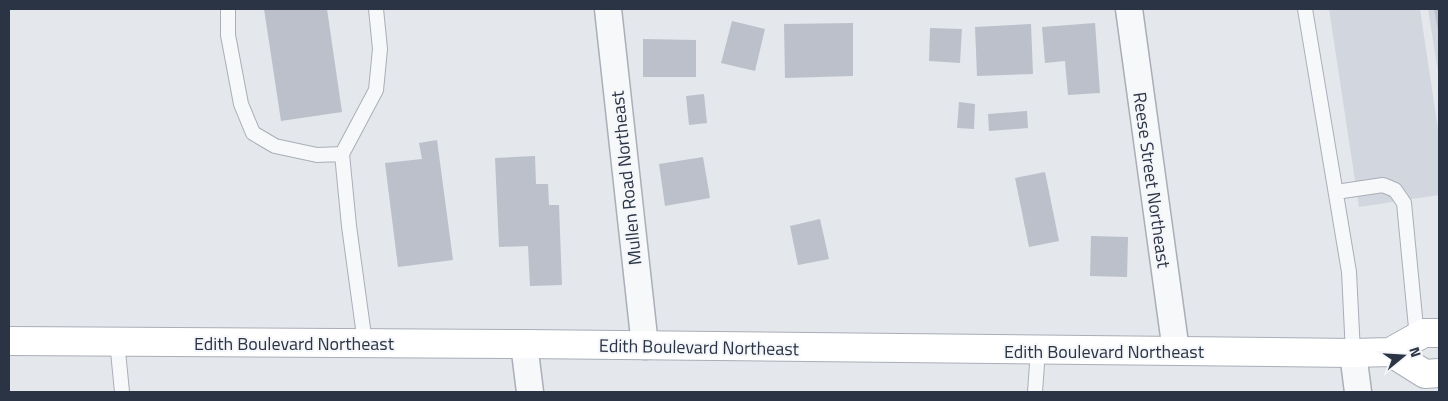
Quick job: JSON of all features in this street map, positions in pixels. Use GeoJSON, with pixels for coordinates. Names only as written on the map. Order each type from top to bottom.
{"type":"FeatureCollection","features":[{"type":"Feature","properties":{"kind":"street","name":"Mullen Road Northeast"},"geometry":{"type":"LineString","coordinates":[[608,9],[645,346]]}},
{"type":"Feature","properties":{"kind":"street","name":"Reese Street Northeast"},"geometry":{"type":"LineString","coordinates":[[1129,9],[1176,350]]}},
{"type":"Feature","properties":{"kind":"street","name":"Edith Boulevard Northeast"},"geometry":{"type":"LineString","coordinates":[[9,340],[1353,353],[1390,352],[1428,335]]}},
{"type":"Feature","properties":{"kind":"street"},"geometry":{"type":"LineString","coordinates":[[524,344],[530,392]]}},
{"type":"Feature","properties":{"kind":"street"},"geometry":{"type":"LineString","coordinates":[[1390,352],[1425,374],[1439,373]]}},
{"type":"Feature","properties":{"kind":"street"},"geometry":{"type":"LineString","coordinates":[[1353,353],[1358,392]]}},
{"type":"Feature","properties":{"kind":"lane"},"geometry":{"type":"LineString","coordinates":[[228,9],[228,36],[241,104],[254,133],[275,146],[317,155],[342,154]]}},
{"type":"Feature","properties":{"kind":"lane"},"geometry":{"type":"LineString","coordinates":[[365,344],[349,226],[342,154],[376,90],[380,49],[376,9]]}},
{"type":"Feature","properties":{"kind":"lane"},"geometry":{"type":"LineString","coordinates":[[1305,9],[1349,272],[1353,353]]}},
{"type":"Feature","properties":{"kind":"lane"},"geometry":{"type":"LineString","coordinates":[[1336,192],[1383,185],[1396,190],[1404,203],[1428,335]]}},
{"type":"Feature","properties":{"kind":"lane"},"geometry":{"type":"LineString","coordinates":[[117,341],[122,392]]}},
{"type":"Feature","properties":{"kind":"lane"},"geometry":{"type":"LineString","coordinates":[[1035,392],[1038,350]]}},
{"type":"Feature","properties":{"kind":"shaded area"},"geometry":{"type":"Polygon","coordinates":[[[1329,9],[1420,9],[1439,136],[1439,195],[1359,207],[1329,9]]]}},
{"type":"Feature","properties":{"kind":"shaded area"},"geometry":{"type":"Polygon","coordinates":[[[1428,9],[1439,9],[1439,78],[1428,9]]]}},
{"type":"Feature","properties":{"kind":"building"},"geometry":{"type":"Polygon","coordinates":[[[264,9],[327,9],[342,112],[281,121],[264,9]]]}},
{"type":"Feature","properties":{"kind":"building"},"geometry":{"type":"Polygon","coordinates":[[[1434,9],[1439,9],[1439,31],[1438,31],[1434,9]]]}},
{"type":"Feature","properties":{"kind":"building"},"geometry":{"type":"Polygon","coordinates":[[[732,21],[765,29],[755,71],[721,63],[732,21]]]}},
{"type":"Feature","properties":{"kind":"building"},"geometry":{"type":"Polygon","coordinates":[[[853,23],[853,76],[785,78],[784,24],[853,23]]]}},
{"type":"Feature","properties":{"kind":"building"},"geometry":{"type":"Polygon","coordinates":[[[1095,23],[1100,93],[1068,95],[1065,61],[1045,63],[1042,27],[1095,23]]]}},
{"type":"Feature","properties":{"kind":"building"},"geometry":{"type":"Polygon","coordinates":[[[1031,24],[1033,74],[977,76],[975,27],[1031,24]]]}},
{"type":"Feature","properties":{"kind":"building"},"geometry":{"type":"Polygon","coordinates":[[[930,28],[962,29],[960,63],[929,61],[930,28]]]}},
{"type":"Feature","properties":{"kind":"building"},"geometry":{"type":"Polygon","coordinates":[[[643,39],[696,40],[696,77],[643,77],[643,39]]]}},
{"type":"Feature","properties":{"kind":"building"},"geometry":{"type":"Polygon","coordinates":[[[704,94],[707,123],[689,125],[686,96],[704,94]]]}},
{"type":"Feature","properties":{"kind":"building"},"geometry":{"type":"Polygon","coordinates":[[[959,102],[975,104],[974,129],[957,128],[959,102]]]}},
{"type":"Feature","properties":{"kind":"building"},"geometry":{"type":"Polygon","coordinates":[[[1027,111],[1028,128],[989,131],[988,114],[1027,111]]]}},
{"type":"Feature","properties":{"kind":"building"},"geometry":{"type":"Polygon","coordinates":[[[437,140],[453,260],[398,267],[385,163],[422,159],[419,143],[437,140]]]}},
{"type":"Feature","properties":{"kind":"building"},"geometry":{"type":"Polygon","coordinates":[[[535,156],[536,184],[548,184],[549,205],[559,205],[562,285],[530,286],[528,246],[499,247],[495,158],[535,156]]]}},
{"type":"Feature","properties":{"kind":"building"},"geometry":{"type":"Polygon","coordinates":[[[703,157],[710,198],[665,206],[659,164],[703,157]]]}},
{"type":"Feature","properties":{"kind":"building"},"geometry":{"type":"Polygon","coordinates":[[[1045,172],[1059,241],[1029,247],[1015,178],[1045,172]]]}},
{"type":"Feature","properties":{"kind":"building"},"geometry":{"type":"Polygon","coordinates":[[[820,219],[829,259],[798,265],[790,226],[820,219]]]}},
{"type":"Feature","properties":{"kind":"building"},"geometry":{"type":"Polygon","coordinates":[[[1091,236],[1128,237],[1127,277],[1090,276],[1091,236]]]}}]}
